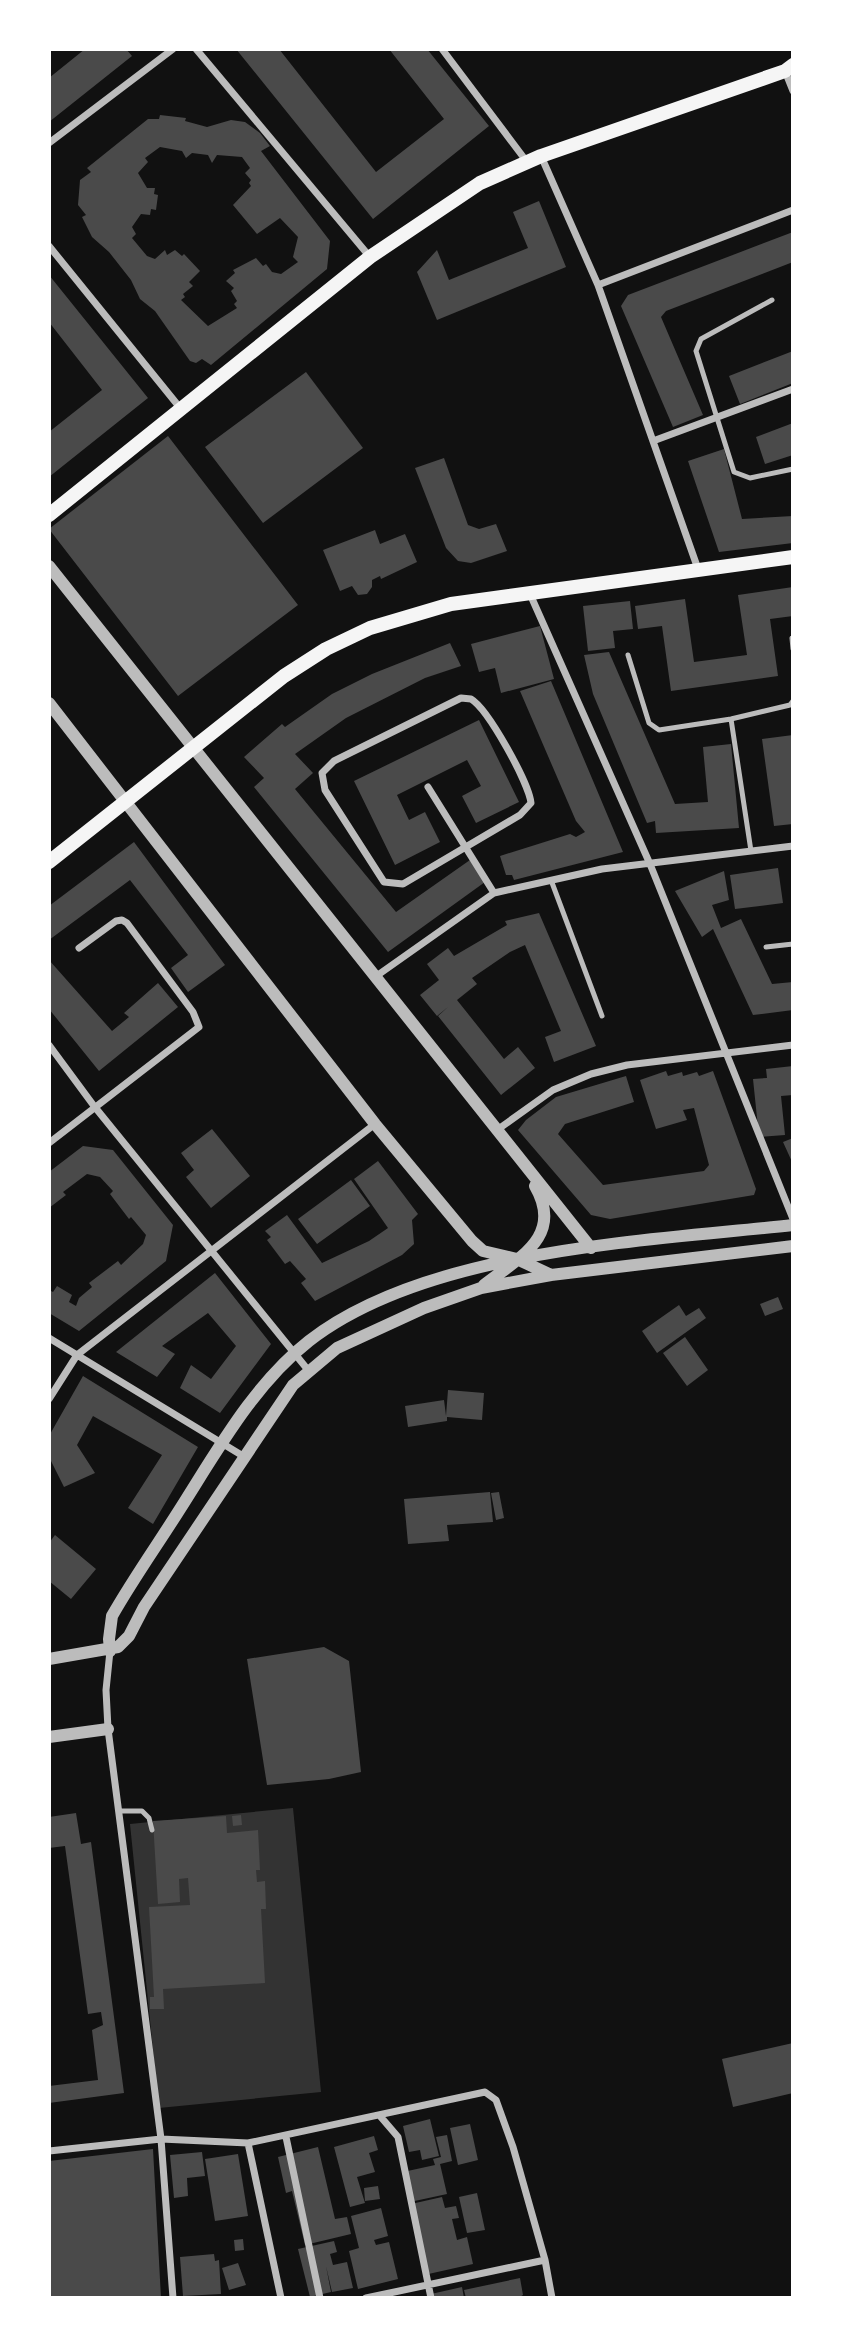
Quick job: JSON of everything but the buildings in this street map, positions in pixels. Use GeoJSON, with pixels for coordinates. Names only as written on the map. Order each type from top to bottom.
{"type":"FeatureCollection","features":[{"type":"Feature","properties":{"kind":"main road"},"geometry":{"type":"LineString","coordinates":[[49,515],[370,257],[480,183],[541,156],[789,68]]}},
{"type":"Feature","properties":{"kind":"main road"},"geometry":{"type":"LineString","coordinates":[[49,862],[127,803],[284,676],[326,649],[370,628],[451,604],[793,557]]}},
{"type":"Feature","properties":{"kind":"street"},"geometry":{"type":"LineString","coordinates":[[49,143],[173,49]]}},
{"type":"Feature","properties":{"kind":"street"},"geometry":{"type":"LineString","coordinates":[[196,49],[370,257]]}},
{"type":"Feature","properties":{"kind":"street"},"geometry":{"type":"LineString","coordinates":[[442,49],[527,162]]}},
{"type":"Feature","properties":{"kind":"street"},"geometry":{"type":"LineString","coordinates":[[789,68],[793,91]]}},
{"type":"Feature","properties":{"kind":"street"},"geometry":{"type":"LineString","coordinates":[[541,156],[598,285],[698,569]]}},
{"type":"Feature","properties":{"kind":"street"},"geometry":{"type":"LineString","coordinates":[[598,285],[793,209]]}},
{"type":"Feature","properties":{"kind":"street"},"geometry":{"type":"LineString","coordinates":[[49,246],[181,409]]}},
{"type":"Feature","properties":{"kind":"street"},"geometry":{"type":"LineString","coordinates":[[653,441],[793,389]]}},
{"type":"Feature","properties":{"kind":"street"},"geometry":{"type":"LineString","coordinates":[[49,566],[590,1248]]}},
{"type":"Feature","properties":{"kind":"street"},"geometry":{"type":"LineString","coordinates":[[530,593],[650,864],[793,1219]]}},
{"type":"Feature","properties":{"kind":"street"},"geometry":{"type":"LineString","coordinates":[[471,699],[484,711],[525,784],[531,803],[527,810],[464,847],[403,884],[384,882],[325,790],[322,773],[334,761],[450,702],[471,699]]}},
{"type":"Feature","properties":{"kind":"street"},"geometry":{"type":"LineString","coordinates":[[49,703],[375,1124],[472,1241],[483,1251],[517,1259],[551,1275]]}},
{"type":"Feature","properties":{"kind":"street"},"geometry":{"type":"LineString","coordinates":[[428,787],[494,893]]}},
{"type":"Feature","properties":{"kind":"street"},"geometry":{"type":"LineString","coordinates":[[375,977],[494,893],[602,869],[793,846]]}},
{"type":"Feature","properties":{"kind":"street"},"geometry":{"type":"LineString","coordinates":[[49,1143],[199,1027],[193,1012],[127,923],[122,920],[116,922],[79,948]]}},
{"type":"Feature","properties":{"kind":"street"},"geometry":{"type":"LineString","coordinates":[[49,1045],[94,1106],[308,1370]]}},
{"type":"Feature","properties":{"kind":"street"},"geometry":{"type":"LineString","coordinates":[[497,1130],[553,1090],[591,1074],[627,1065],[793,1045]]}},
{"type":"Feature","properties":{"kind":"street"},"geometry":{"type":"LineString","coordinates":[[49,1399],[77,1355],[375,1124]]}},
{"type":"Feature","properties":{"kind":"street"},"geometry":{"type":"LineString","coordinates":[[481,1287],[517,1259],[544,1229],[546,1213],[540,1195],[517,1156]]}},
{"type":"Feature","properties":{"kind":"street"},"geometry":{"type":"LineString","coordinates":[[173,2298],[161,2139],[120,1811],[107,1729],[106,1690],[112,1616],[222,1444],[254,1399],[310,1340],[362,1308],[481,1267],[517,1259],[793,1225]]}},
{"type":"Feature","properties":{"kind":"street"},"geometry":{"type":"LineString","coordinates":[[472,1241],[481,1267]]}},
{"type":"Feature","properties":{"kind":"street"},"geometry":{"type":"LineString","coordinates":[[49,1658],[110,1651],[130,1636],[144,1607],[293,1385],[337,1348],[481,1287],[551,1275],[793,1246]]}},
{"type":"Feature","properties":{"kind":"street"},"geometry":{"type":"LineString","coordinates":[[49,1338],[243,1456]]}},
{"type":"Feature","properties":{"kind":"street"},"geometry":{"type":"LineString","coordinates":[[49,1737],[107,1729]]}},
{"type":"Feature","properties":{"kind":"street"},"geometry":{"type":"LineString","coordinates":[[49,2151],[161,2139],[248,2143],[286,2137],[485,2092],[496,2100],[513,2147],[545,2260],[552,2298]]}},
{"type":"Feature","properties":{"kind":"street"},"geometry":{"type":"LineString","coordinates":[[380,2116],[398,2137],[431,2298]]}},
{"type":"Feature","properties":{"kind":"street"},"geometry":{"type":"LineString","coordinates":[[286,2137],[320,2298]]}},
{"type":"Feature","properties":{"kind":"street"},"geometry":{"type":"LineString","coordinates":[[248,2143],[281,2298]]}},
{"type":"Feature","properties":{"kind":"street"},"geometry":{"type":"LineString","coordinates":[[366,2298],[545,2260]]}},
{"type":"Feature","properties":{"kind":"lane"},"geometry":{"type":"LineString","coordinates":[[772,300],[701,339],[696,351],[734,472],[750,478],[793,469]]}},
{"type":"Feature","properties":{"kind":"lane"},"geometry":{"type":"LineString","coordinates":[[792,638],[793,649]]}},
{"type":"Feature","properties":{"kind":"lane"},"geometry":{"type":"LineString","coordinates":[[628,655],[649,723],[659,730],[731,719],[790,705],[793,701]]}},
{"type":"Feature","properties":{"kind":"lane"},"geometry":{"type":"LineString","coordinates":[[731,719],[751,851]]}},
{"type":"Feature","properties":{"kind":"lane"},"geometry":{"type":"LineString","coordinates":[[551,880],[603,1016]]}},
{"type":"Feature","properties":{"kind":"lane"},"geometry":{"type":"LineString","coordinates":[[766,947],[793,944]]}},
{"type":"Feature","properties":{"kind":"lane"},"geometry":{"type":"LineString","coordinates":[[120,1811],[142,1811],[149,1818],[152,1830]]}},
{"type":"Feature","properties":{"kind":"shaded area"},"geometry":{"type":"Polygon","coordinates":[[[293,1808],[321,2092],[159,2108],[130,1824],[293,1808]]]}}]}
